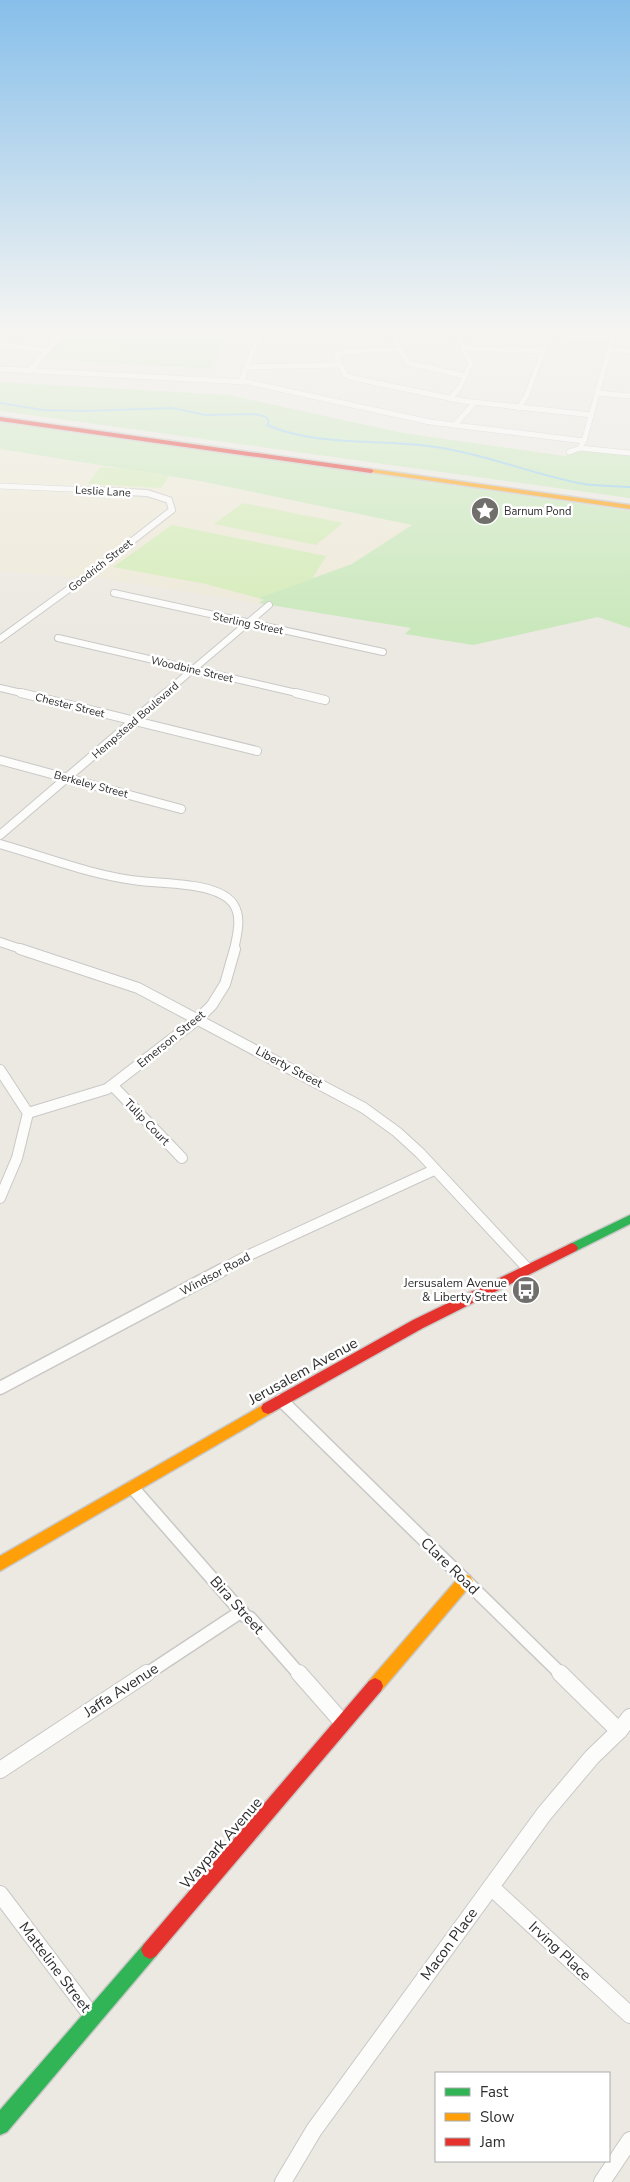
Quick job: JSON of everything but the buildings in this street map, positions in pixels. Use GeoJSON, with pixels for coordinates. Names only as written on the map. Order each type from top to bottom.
{"type":"FeatureCollection","features":[{"type":"Feature","properties":{"kind":"main road"},"geometry":{"type":"LineString","coordinates":[[85,431],[630,507]]}},
{"type":"Feature","properties":{"kind":"main road"},"geometry":{"type":"LineString","coordinates":[[120,431],[630,502]]}},
{"type":"Feature","properties":{"kind":"main road","name":"Jerusalem Avenue"},"geometry":{"type":"LineString","coordinates":[[0,1564],[281,1400],[418,1324],[630,1219]]}},
{"type":"Feature","properties":{"kind":"main road","name":"Waypark Avenue"},"geometry":{"type":"LineString","coordinates":[[0,2125],[465,1581]]}},
{"type":"Feature","properties":{"kind":"street"},"geometry":{"type":"LineString","coordinates":[[502,431],[584,441]]}},
{"type":"Feature","properties":{"kind":"street"},"geometry":{"type":"LineString","coordinates":[[580,448],[587,431]]}},
{"type":"Feature","properties":{"kind":"street"},"geometry":{"type":"LineString","coordinates":[[569,452],[580,448],[630,453]]}},
{"type":"Feature","properties":{"kind":"street","name":"Leslie Lane"},"geometry":{"type":"LineString","coordinates":[[0,486],[147,493]]}},
{"type":"Feature","properties":{"kind":"street","name":"Goodrich Street"},"geometry":{"type":"LineString","coordinates":[[0,639],[91,573],[172,510],[169,500],[147,493]]}},
{"type":"Feature","properties":{"kind":"street","name":"Sterling Street"},"geometry":{"type":"LineString","coordinates":[[114,593],[383,652]]}},
{"type":"Feature","properties":{"kind":"street","name":"Hempstead Boulevard"},"geometry":{"type":"LineString","coordinates":[[0,835],[270,605]]}},
{"type":"Feature","properties":{"kind":"street","name":"Woodbine Street"},"geometry":{"type":"LineString","coordinates":[[58,638],[325,700]]}},
{"type":"Feature","properties":{"kind":"street","name":"Chester Street"},"geometry":{"type":"LineString","coordinates":[[0,688],[257,751]]}},
{"type":"Feature","properties":{"kind":"street","name":"Berkeley Street"},"geometry":{"type":"LineString","coordinates":[[0,760],[181,809]]}},
{"type":"Feature","properties":{"kind":"street","name":"Emerson Street"},"geometry":{"type":"LineString","coordinates":[[0,844],[112,876],[139,881],[199,886],[227,898],[234,905],[239,918],[234,953],[225,984],[212,1005],[198,1019],[113,1086],[100,1092],[28,1112]]}},
{"type":"Feature","properties":{"kind":"street","name":"Liberty Street"},"geometry":{"type":"LineString","coordinates":[[0,942],[138,988],[364,1108],[397,1132],[420,1153],[528,1270]]}},
{"type":"Feature","properties":{"kind":"street"},"geometry":{"type":"LineString","coordinates":[[0,1070],[28,1112],[17,1158],[2,1186],[0,1198]]}},
{"type":"Feature","properties":{"kind":"street","name":"Tulip Court"},"geometry":{"type":"LineString","coordinates":[[113,1086],[182,1158]]}},
{"type":"Feature","properties":{"kind":"street","name":"Windsor Road"},"geometry":{"type":"LineString","coordinates":[[0,1388],[247,1256],[434,1170]]}},
{"type":"Feature","properties":{"kind":"street","name":"Clare Road"},"geometry":{"type":"LineString","coordinates":[[281,1400],[619,1731]]}},
{"type":"Feature","properties":{"kind":"street","name":"Bira Street"},"geometry":{"type":"LineString","coordinates":[[132,1487],[245,1616],[250,1618],[343,1723]]}},
{"type":"Feature","properties":{"kind":"street","name":"Jaffa Avenue"},"geometry":{"type":"LineString","coordinates":[[0,1770],[242,1611]]}},
{"type":"Feature","properties":{"kind":"street","name":"Macon Place"},"geometry":{"type":"LineString","coordinates":[[283,2182],[314,2130],[544,1814],[592,1757],[619,1731],[630,1717]]}},
{"type":"Feature","properties":{"kind":"street","name":"Irving Place"},"geometry":{"type":"LineString","coordinates":[[491,1887],[630,2015]]}},
{"type":"Feature","properties":{"kind":"street","name":"Matteline Street"},"geometry":{"type":"LineString","coordinates":[[0,1894],[92,2016]]}},
{"type":"Feature","properties":{"kind":"street"},"geometry":{"type":"LineString","coordinates":[[602,2182],[630,2140]]}},
{"type":"Feature","properties":{"kind":"shaded area"},"geometry":{"type":"Polygon","coordinates":[[[0,449],[200,481],[413,525],[352,564],[259,598],[265,600],[258,603],[87,576],[84,578],[0,571],[0,449]]]}},
{"type":"Feature","properties":{"kind":"green space"},"geometry":{"type":"Polygon","coordinates":[[[0,431],[68,431],[630,511],[630,628],[598,617],[473,645],[405,634],[411,628],[258,603],[264,600],[258,598],[352,564],[412,525],[200,481],[0,449],[0,431]]]}},
{"type":"Feature","properties":{"kind":"green space"},"geometry":{"type":"Polygon","coordinates":[[[144,431],[393,431],[565,456],[580,448],[630,453],[630,498],[144,431]]]}},
{"type":"Feature","properties":{"kind":"green space"},"geometry":{"type":"Polygon","coordinates":[[[100,467],[169,476],[161,488],[88,484],[100,467]]]}},
{"type":"Feature","properties":{"kind":"green space"},"geometry":{"type":"Polygon","coordinates":[[[243,503],[343,523],[316,545],[214,524],[243,503]]]}},
{"type":"Feature","properties":{"kind":"green space"},"geometry":{"type":"Polygon","coordinates":[[[172,525],[326,556],[312,579],[258,598],[206,584],[113,567],[172,525]]]}},
{"type":"Feature","properties":{"kind":"waterway"},"geometry":{"type":"LineString","coordinates":[[284,431],[329,440],[415,444],[455,450],[565,480],[601,486],[630,487]]}},
{"type":"Feature","properties":{"kind":"traffic: fast"},"geometry":{"type":"LineString","coordinates":[[572,1248],[630,1219]]}},
{"type":"Feature","properties":{"kind":"traffic: fast"},"geometry":{"type":"LineString","coordinates":[[0,2125],[150,1950]]}},
{"type":"Feature","properties":{"kind":"traffic: slow"},"geometry":{"type":"LineString","coordinates":[[371,471],[630,507]]}},
{"type":"Feature","properties":{"kind":"traffic: slow"},"geometry":{"type":"LineString","coordinates":[[0,1564],[268,1408]]}},
{"type":"Feature","properties":{"kind":"traffic: slow"},"geometry":{"type":"LineString","coordinates":[[375,1686],[465,1581]]}},
{"type":"Feature","properties":{"kind":"traffic: jam"},"geometry":{"type":"LineString","coordinates":[[84,431],[371,471]]}},
{"type":"Feature","properties":{"kind":"traffic: jam"},"geometry":{"type":"LineString","coordinates":[[268,1408],[418,1324],[572,1248]]}},
{"type":"Feature","properties":{"kind":"traffic: jam"},"geometry":{"type":"LineString","coordinates":[[150,1950],[375,1686]]}},
{"type":"Feature","properties":{"kind":"place","name":"Barnum Pond"},"geometry":{"type":"Point","coordinates":[485,511]}},
{"type":"Feature","properties":{"kind":"place","name":"Jersusalem Avenue & Liberty Street"},"geometry":{"type":"Point","coordinates":[526,1290]}}]}
